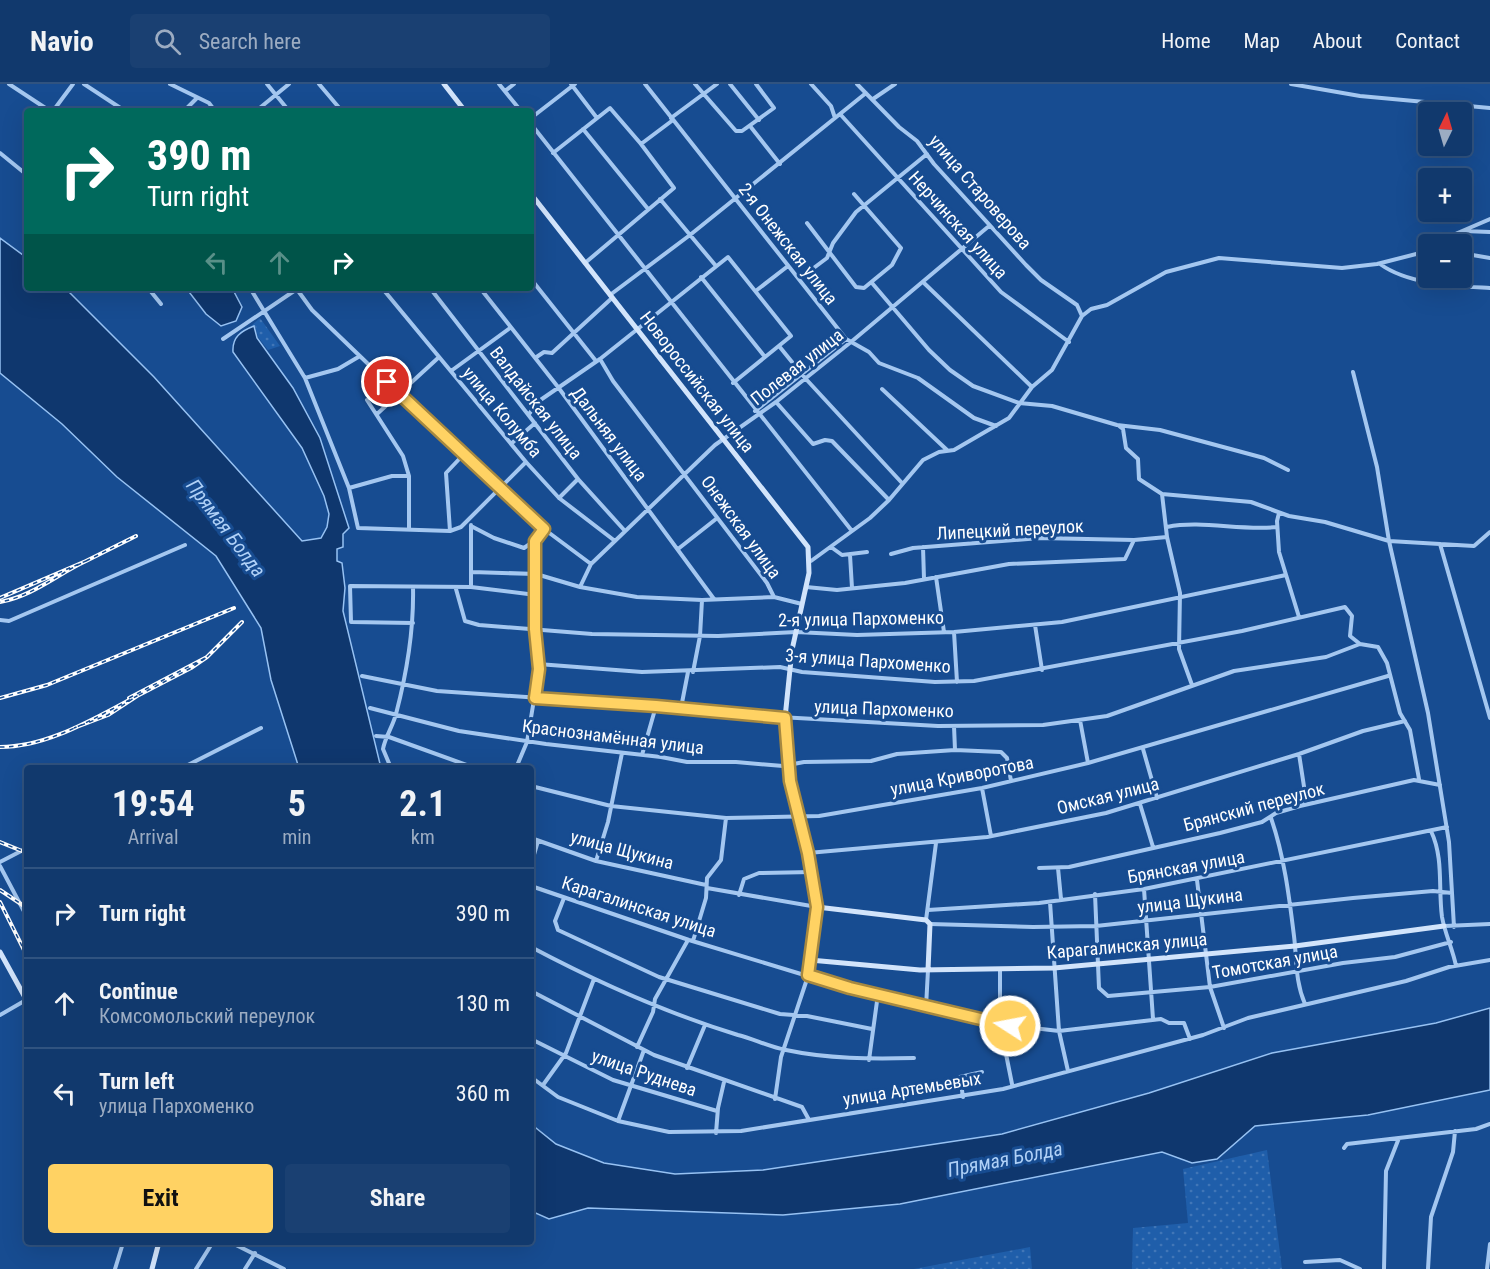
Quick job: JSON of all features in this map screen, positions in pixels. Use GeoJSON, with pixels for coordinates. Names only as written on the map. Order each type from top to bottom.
{"type":"FeatureCollection","features":[{"type":"Feature","properties":{"kind":"street"},"geometry":{"type":"LineString","coordinates":[[9,84],[46,108]]}},
{"type":"Feature","properties":{"kind":"street"},"geometry":{"type":"LineString","coordinates":[[53,108],[73,84]]}},
{"type":"Feature","properties":{"kind":"street"},"geometry":{"type":"LineString","coordinates":[[84,84],[120,108]]}},
{"type":"Feature","properties":{"kind":"street"},"geometry":{"type":"LineString","coordinates":[[170,84],[196,99],[209,103],[213,108]]}},
{"type":"Feature","properties":{"kind":"street"},"geometry":{"type":"LineString","coordinates":[[267,84],[286,108]]}},
{"type":"Feature","properties":{"kind":"street"},"geometry":{"type":"LineString","coordinates":[[260,108],[290,84]]}},
{"type":"Feature","properties":{"kind":"street"},"geometry":{"type":"LineString","coordinates":[[320,84],[338,108]]}},
{"type":"Feature","properties":{"kind":"street"},"geometry":{"type":"LineString","coordinates":[[444,84],[463,108]]}},
{"type":"Feature","properties":{"kind":"street"},"geometry":{"type":"LineString","coordinates":[[499,84],[519,108]]}},
{"type":"Feature","properties":{"kind":"street"},"geometry":{"type":"LineString","coordinates":[[505,91],[514,84]]}},
{"type":"Feature","properties":{"kind":"street","name":"2-я Онежская улица"},"geometry":{"type":"LineString","coordinates":[[645,84],[849,340],[869,352],[879,363],[918,378],[974,418],[996,427]]}},
{"type":"Feature","properties":{"kind":"street"},"geometry":{"type":"LineString","coordinates":[[695,84],[730,128],[742,131],[774,108],[756,84]]}},
{"type":"Feature","properties":{"kind":"street"},"geometry":{"type":"LineString","coordinates":[[641,144],[717,84]]}},
{"type":"Feature","properties":{"kind":"street"},"geometry":{"type":"LineString","coordinates":[[730,84],[759,120]]}},
{"type":"Feature","properties":{"kind":"street"},"geometry":{"type":"LineString","coordinates":[[811,84],[831,106],[835,118]]}},
{"type":"Feature","properties":{"kind":"street","name":"улица Староверова"},"geometry":{"type":"LineString","coordinates":[[857,84],[899,127],[917,141],[989,225],[1041,280],[1077,305],[1081,309],[1082,316]]}},
{"type":"Feature","properties":{"kind":"street"},"geometry":{"type":"LineString","coordinates":[[873,99],[895,84]]}},
{"type":"Feature","properties":{"kind":"street"},"geometry":{"type":"LineString","coordinates":[[1291,84],[1360,96],[1490,108]]}},
{"type":"Feature","properties":{"kind":"street"},"geometry":{"type":"LineString","coordinates":[[534,116],[573,85],[597,118]]}},
{"type":"Feature","properties":{"kind":"street"},"geometry":{"type":"LineString","coordinates":[[535,358],[544,352],[552,353],[611,297],[866,93]]}},
{"type":"Feature","properties":{"kind":"street"},"geometry":{"type":"LineString","coordinates":[[187,108],[196,99]]}},
{"type":"Feature","properties":{"kind":"street"},"geometry":{"type":"LineString","coordinates":[[553,153],[610,108],[674,188],[585,263]]}},
{"type":"Feature","properties":{"kind":"street","name":"Нерчинская улица"},"geometry":{"type":"LineString","coordinates":[[840,114],[1011,301],[1069,342]]}},
{"type":"Feature","properties":{"kind":"street"},"geometry":{"type":"LineString","coordinates":[[750,126],[780,164]]}},
{"type":"Feature","properties":{"kind":"street"},"geometry":{"type":"LineString","coordinates":[[534,128],[756,413],[852,531]]}},
{"type":"Feature","properties":{"kind":"street"},"geometry":{"type":"LineString","coordinates":[[583,129],[648,209]]}},
{"type":"Feature","properties":{"kind":"street"},"geometry":{"type":"LineString","coordinates":[[0,153],[24,173]]}},
{"type":"Feature","properties":{"kind":"street"},"geometry":{"type":"LineString","coordinates":[[799,279],[824,261],[833,243],[865,205],[927,154]]}},
{"type":"Feature","properties":{"kind":"street"},"geometry":{"type":"LineString","coordinates":[[807,223],[860,290],[872,283],[892,265],[901,248],[854,194]]}},
{"type":"Feature","properties":{"kind":"street"},"geometry":{"type":"LineString","coordinates":[[660,198],[716,266]]}},
{"type":"Feature","properties":{"kind":"street","name":"Новороссийская улица"},"geometry":{"type":"LineString","coordinates":[[534,199],[804,541],[811,561]]}},
{"type":"Feature","properties":{"kind":"street"},"geometry":{"type":"LineString","coordinates":[[1456,234],[1490,219]]}},
{"type":"Feature","properties":{"kind":"street","name":"Полевая улица"},"geometry":{"type":"LineString","coordinates":[[580,587],[591,564],[723,439],[756,413],[776,402],[804,376],[924,283],[989,225]]}},
{"type":"Feature","properties":{"kind":"street"},"geometry":{"type":"LineString","coordinates":[[1463,231],[1490,232]]}},
{"type":"Feature","properties":{"kind":"street"},"geometry":{"type":"LineString","coordinates":[[775,1099],[783,1050],[808,975],[817,907],[812,872],[797,816],[788,765],[785,718],[796,632],[811,561],[890,500],[923,460],[947,450],[954,450],[1009,418],[1032,387],[1052,370],[1082,316],[1091,309],[1107,305],[1166,272],[1219,258],[1342,268],[1380,263],[1418,254]]}},
{"type":"Feature","properties":{"kind":"street"},"geometry":{"type":"LineString","coordinates":[[1472,255],[1490,258]]}},
{"type":"Feature","properties":{"kind":"street"},"geometry":{"type":"LineString","coordinates":[[529,414],[539,401],[598,360],[728,257],[790,333],[789,338],[733,382]]}},
{"type":"Feature","properties":{"kind":"street"},"geometry":{"type":"LineString","coordinates":[[1380,263],[1392,271],[1424,280],[1490,288]]}},
{"type":"Feature","properties":{"kind":"street"},"geometry":{"type":"LineString","coordinates":[[757,290],[788,266]]}},
{"type":"Feature","properties":{"kind":"street"},"geometry":{"type":"LineString","coordinates":[[701,277],[765,357]]}},
{"type":"Feature","properties":{"kind":"street","name":"Онежская улица"},"geometry":{"type":"LineString","coordinates":[[534,283],[598,360],[685,473],[716,519],[767,583],[774,597]]}},
{"type":"Feature","properties":{"kind":"street"},"geometry":{"type":"LineString","coordinates":[[872,283],[929,350],[961,379],[1019,403],[1052,406],[1117,425],[1179,435],[1264,458],[1288,470]]}},
{"type":"Feature","properties":{"kind":"street"},"geometry":{"type":"LineString","coordinates":[[924,283],[1032,387]]}},
{"type":"Feature","properties":{"kind":"street"},"geometry":{"type":"LineString","coordinates":[[150,291],[161,304]]}},
{"type":"Feature","properties":{"kind":"street"},"geometry":{"type":"LineString","coordinates":[[252,291],[305,378],[349,488],[358,528],[450,531],[461,527],[526,462]]}},
{"type":"Feature","properties":{"kind":"street"},"geometry":{"type":"LineString","coordinates":[[223,339],[293,291]]}},
{"type":"Feature","properties":{"kind":"street"},"geometry":{"type":"LineString","coordinates":[[299,291],[312,310],[498,489],[544,529],[591,564]]}},
{"type":"Feature","properties":{"kind":"street","name":"улица Колумба"},"geometry":{"type":"LineString","coordinates":[[384,291],[438,358],[559,498],[615,541]]}},
{"type":"Feature","properties":{"kind":"street","name":"Валдайская улица"},"geometry":{"type":"LineString","coordinates":[[432,291],[578,479],[625,531]]}},
{"type":"Feature","properties":{"kind":"street","name":"Дальняя улица"},"geometry":{"type":"LineString","coordinates":[[482,291],[558,387],[714,599]]}},
{"type":"Feature","properties":{"kind":"street"},"geometry":{"type":"LineString","coordinates":[[451,371],[510,328]]}},
{"type":"Feature","properties":{"kind":"street"},"geometry":{"type":"LineString","coordinates":[[779,346],[902,483]]}},
{"type":"Feature","properties":{"kind":"street"},"geometry":{"type":"LineString","coordinates":[[305,378],[338,369],[360,356]]}},
{"type":"Feature","properties":{"kind":"street"},"geometry":{"type":"LineString","coordinates":[[377,414],[401,395],[438,358]]}},
{"type":"Feature","properties":{"kind":"street"},"geometry":{"type":"LineString","coordinates":[[1353,372],[1377,467],[1389,541],[1428,713],[1447,827],[1454,927]]}},
{"type":"Feature","properties":{"kind":"street"},"geometry":{"type":"LineString","coordinates":[[756,413],[804,376]]}},
{"type":"Feature","properties":{"kind":"street"},"geometry":{"type":"LineString","coordinates":[[882,389],[947,450]]}},
{"type":"Feature","properties":{"kind":"street"},"geometry":{"type":"LineString","coordinates":[[367,400],[403,456],[409,476],[409,528]]}},
{"type":"Feature","properties":{"kind":"street"},"geometry":{"type":"LineString","coordinates":[[776,402],[813,444],[825,440],[832,441],[890,500]]}},
{"type":"Feature","properties":{"kind":"street"},"geometry":{"type":"LineString","coordinates":[[513,443],[535,423]]}},
{"type":"Feature","properties":{"kind":"street"},"geometry":{"type":"LineString","coordinates":[[1117,425],[1123,429],[1126,448],[1138,459],[1139,479],[1162,494],[1251,502],[1279,513],[1325,522],[1389,541],[1474,546],[1490,532]]}},
{"type":"Feature","properties":{"kind":"street"},"geometry":{"type":"LineString","coordinates":[[450,531],[446,473],[463,455]]}},
{"type":"Feature","properties":{"kind":"street"},"geometry":{"type":"LineString","coordinates":[[349,488],[392,476],[409,476]]}},
{"type":"Feature","properties":{"kind":"street"},"geometry":{"type":"LineString","coordinates":[[559,498],[578,479]]}},
{"type":"Feature","properties":{"kind":"street"},"geometry":{"type":"LineString","coordinates":[[1162,494],[1167,537],[1180,599],[1181,657],[1192,686]]}},
{"type":"Feature","properties":{"kind":"street"},"geometry":{"type":"LineString","coordinates":[[1279,513],[1277,527],[1279,552],[1299,617]]}},
{"type":"Feature","properties":{"kind":"street"},"geometry":{"type":"LineString","coordinates":[[469,519],[471,587]]}},
{"type":"Feature","properties":{"kind":"street"},"geometry":{"type":"LineString","coordinates":[[678,549],[716,519]]}},
{"type":"Feature","properties":{"kind":"street"},"geometry":{"type":"LineString","coordinates":[[1167,527],[1184,524],[1215,528],[1228,525],[1252,529],[1277,527]]}},
{"type":"Feature","properties":{"kind":"street"},"geometry":{"type":"LineString","coordinates":[[471,526],[494,538],[524,548],[535,541],[544,529]]}},
{"type":"Feature","properties":{"kind":"street","name":"Липецкий переулок"},"geometry":{"type":"LineString","coordinates":[[891,554],[904,549],[1040,538],[1134,540],[1167,537]]}},
{"type":"Feature","properties":{"kind":"street"},"geometry":{"type":"LineString","coordinates":[[806,587],[837,590],[936,578],[1009,564],[1053,564],[1072,559],[1125,559],[1134,540]]}},
{"type":"Feature","properties":{"kind":"street"},"geometry":{"type":"LineString","coordinates":[[517,765],[527,742],[538,664],[535,629],[535,541]]}},
{"type":"Feature","properties":{"kind":"street"},"geometry":{"type":"LineString","coordinates":[[1440,544],[1490,718]]}},
{"type":"Feature","properties":{"kind":"street"},"geometry":{"type":"LineString","coordinates":[[0,620],[9,621],[184,545]]}},
{"type":"Feature","properties":{"kind":"street"},"geometry":{"type":"LineString","coordinates":[[831,547],[837,553],[850,555],[867,552]]}},
{"type":"Feature","properties":{"kind":"street"},"geometry":{"type":"LineString","coordinates":[[923,547],[924,579]]}},
{"type":"Feature","properties":{"kind":"street"},"geometry":{"type":"LineString","coordinates":[[850,555],[852,588]]}},
{"type":"Feature","properties":{"kind":"street"},"geometry":{"type":"LineString","coordinates":[[472,572],[536,574],[580,587],[638,597],[702,600],[774,597],[802,604]]}},
{"type":"Feature","properties":{"kind":"street","name":"2-я улица Пархоменко"},"geometry":{"type":"LineString","coordinates":[[456,589],[465,621],[479,625],[592,634],[700,636],[796,632],[857,635],[954,632],[1035,625],[1180,599],[1286,575]]}},
{"type":"Feature","properties":{"kind":"street"},"geometry":{"type":"LineString","coordinates":[[936,578],[944,632]]}},
{"type":"Feature","properties":{"kind":"street"},"geometry":{"type":"LineString","coordinates":[[413,623],[351,622],[350,586],[456,589],[471,587],[536,595]]}},
{"type":"Feature","properties":{"kind":"street"},"geometry":{"type":"LineString","coordinates":[[389,765],[384,757],[384,744],[396,714],[402,684],[413,623],[413,587]]}},
{"type":"Feature","properties":{"kind":"street"},"geometry":{"type":"LineString","coordinates":[[681,708],[700,636],[702,600]]}},
{"type":"Feature","properties":{"kind":"street","name":"3-я улица Пархоменко"},"geometry":{"type":"LineString","coordinates":[[538,664],[642,672],[780,668],[957,682],[1042,670],[1242,631],[1345,607],[1350,610],[1352,616],[1350,636],[1360,644]]}},
{"type":"Feature","properties":{"kind":"street"},"geometry":{"type":"LineString","coordinates":[[1035,625],[1042,670]]}},
{"type":"Feature","properties":{"kind":"street"},"geometry":{"type":"LineString","coordinates":[[954,632],[957,682]]}},
{"type":"Feature","properties":{"kind":"street"},"geometry":{"type":"LineString","coordinates":[[1360,644],[1378,647],[1387,663],[1389,676],[1415,745],[1419,779]]}},
{"type":"Feature","properties":{"kind":"street","name":"улица Пархоменко"},"geometry":{"type":"LineString","coordinates":[[362,676],[437,691],[656,706],[785,718],[954,726],[1043,725],[1125,711],[1234,672],[1326,657],[1360,644]]}},
{"type":"Feature","properties":{"kind":"street","name":"улица Криворотова"},"geometry":{"type":"LineString","coordinates":[[534,787],[611,806],[726,818],[819,816],[982,788],[1088,764],[1389,676]]}},
{"type":"Feature","properties":{"kind":"street"},"geometry":{"type":"LineString","coordinates":[[642,755],[656,706]]}},
{"type":"Feature","properties":{"kind":"street","name":"Краснознамённая улица"},"geometry":{"type":"LineString","coordinates":[[370,708],[459,731],[687,762],[736,762],[776,766],[871,761],[897,754],[955,750],[1001,752],[1007,758],[1011,781]]}},
{"type":"Feature","properties":{"kind":"street"},"geometry":{"type":"LineString","coordinates":[[1080,720],[1088,764]]}},
{"type":"Feature","properties":{"kind":"street","name":"Омская улица"},"geometry":{"type":"LineString","coordinates":[[808,853],[936,843],[991,836],[1140,804],[1299,754],[1363,731],[1406,721]]}},
{"type":"Feature","properties":{"kind":"street"},"geometry":{"type":"LineString","coordinates":[[954,726],[955,750]]}},
{"type":"Feature","properties":{"kind":"street"},"geometry":{"type":"LineString","coordinates":[[188,765],[261,728]]}},
{"type":"Feature","properties":{"kind":"street"},"geometry":{"type":"LineString","coordinates":[[376,736],[389,736],[468,765]]}},
{"type":"Feature","properties":{"kind":"street"},"geometry":{"type":"LineString","coordinates":[[1143,749],[1157,798]]}},
{"type":"Feature","properties":{"kind":"street"},"geometry":{"type":"LineString","coordinates":[[596,861],[622,753]]}},
{"type":"Feature","properties":{"kind":"street"},"geometry":{"type":"LineString","coordinates":[[1299,754],[1305,793],[1300,807]]}},
{"type":"Feature","properties":{"kind":"street","name":"Брянский переулок"},"geometry":{"type":"LineString","coordinates":[[1040,868],[1058,868],[1220,834],[1300,807],[1419,779],[1440,785]]}},
{"type":"Feature","properties":{"kind":"street"},"geometry":{"type":"LineString","coordinates":[[982,788],[991,836]]}},
{"type":"Feature","properties":{"kind":"street"},"geometry":{"type":"LineString","coordinates":[[1140,804],[1153,847]]}},
{"type":"Feature","properties":{"kind":"street"},"geometry":{"type":"LineString","coordinates":[[637,1047],[666,980],[691,940],[710,872],[718,867],[721,860],[726,818]]}},
{"type":"Feature","properties":{"kind":"street"},"geometry":{"type":"LineString","coordinates":[[1270,818],[1284,862],[1295,946],[1295,972],[1305,1004]]}},
{"type":"Feature","properties":{"kind":"street","name":"Брянская улица"},"geometry":{"type":"LineString","coordinates":[[928,910],[1050,902],[1144,889],[1197,880],[1447,827]]}},
{"type":"Feature","properties":{"kind":"street"},"geometry":{"type":"LineString","coordinates":[[1431,831],[1440,855],[1440,891],[1444,926],[1451,942],[1456,966]]}},
{"type":"Feature","properties":{"kind":"street","name":"улица Щукина"},"geometry":{"type":"LineString","coordinates":[[534,839],[596,861],[739,895],[928,922],[1051,927],[1096,926],[1290,904],[1440,891],[1452,893]]}},
{"type":"Feature","properties":{"kind":"street"},"geometry":{"type":"LineString","coordinates":[[534,855],[538,841]]}},
{"type":"Feature","properties":{"kind":"street"},"geometry":{"type":"LineString","coordinates":[[927,1007],[928,910],[936,843]]}},
{"type":"Feature","properties":{"kind":"street"},"geometry":{"type":"LineString","coordinates":[[24,850],[0,864],[24,911]]}},
{"type":"Feature","properties":{"kind":"street"},"geometry":{"type":"LineString","coordinates":[[1058,868],[1061,900]]}},
{"type":"Feature","properties":{"kind":"street"},"geometry":{"type":"LineString","coordinates":[[739,895],[744,879],[753,874],[812,872]]}},
{"type":"Feature","properties":{"kind":"street"},"geometry":{"type":"LineString","coordinates":[[1197,880],[1210,987],[1224,1028]]}},
{"type":"Feature","properties":{"kind":"street","name":"Карагалинская улица"},"geometry":{"type":"LineString","coordinates":[[534,888],[691,940],[808,975],[1000,1024],[1059,1031],[1161,1019],[1169,1023],[1184,1023],[1190,1039]]}},
{"type":"Feature","properties":{"kind":"street"},"geometry":{"type":"LineString","coordinates":[[1144,889],[1153,1019]]}},
{"type":"Feature","properties":{"kind":"street"},"geometry":{"type":"LineString","coordinates":[[1095,894],[1098,965]]}},
{"type":"Feature","properties":{"kind":"street"},"geometry":{"type":"LineString","coordinates":[[564,898],[555,926],[666,980],[780,1014],[872,1029]]}},
{"type":"Feature","properties":{"kind":"street"},"geometry":{"type":"LineString","coordinates":[[1050,902],[1059,1031],[1068,1071]]}},
{"type":"Feature","properties":{"kind":"street"},"geometry":{"type":"LineString","coordinates":[[1444,926],[1490,924]]}},
{"type":"Feature","properties":{"kind":"street","name":"Карагалинская улица"},"geometry":{"type":"LineString","coordinates":[[810,960],[928,970],[1054,968],[1295,946],[1444,926]]}},
{"type":"Feature","properties":{"kind":"street","name":"Томотская улица"},"geometry":{"type":"LineString","coordinates":[[1098,965],[1099,988],[1103,995],[1113,997],[1210,987],[1343,963],[1395,957],[1451,942]]}},
{"type":"Feature","properties":{"kind":"street"},"geometry":{"type":"LineString","coordinates":[[534,949],[594,979],[654,1005],[705,1025],[783,1050],[869,1059],[914,1058]]}},
{"type":"Feature","properties":{"kind":"street"},"geometry":{"type":"LineString","coordinates":[[0,952],[24,996]]}},
{"type":"Feature","properties":{"kind":"street","name":"улица Артемьевых"},"geometry":{"type":"LineString","coordinates":[[534,1079],[558,1097],[618,1121],[669,1132],[716,1133],[767,1128],[808,1118],[963,1097],[1190,1039],[1248,1018],[1406,981],[1456,966],[1490,960]]}},
{"type":"Feature","properties":{"kind":"street"},"geometry":{"type":"LineString","coordinates":[[1000,970],[1000,1024],[1012,1084]]}},
{"type":"Feature","properties":{"kind":"street"},"geometry":{"type":"LineString","coordinates":[[543,1085],[562,1056],[594,979]]}},
{"type":"Feature","properties":{"kind":"street"},"geometry":{"type":"LineString","coordinates":[[534,993],[644,1050],[724,1082],[802,1107],[808,1118]]}},
{"type":"Feature","properties":{"kind":"street"},"geometry":{"type":"LineString","coordinates":[[869,1059],[878,994]]}},
{"type":"Feature","properties":{"kind":"street"},"geometry":{"type":"LineString","coordinates":[[0,1015],[24,1003]]}},
{"type":"Feature","properties":{"kind":"street"},"geometry":{"type":"LineString","coordinates":[[687,1068],[705,1025]]}},
{"type":"Feature","properties":{"kind":"street","name":"улица Руднева"},"geometry":{"type":"LineString","coordinates":[[534,1041],[629,1086],[717,1111]]}},
{"type":"Feature","properties":{"kind":"street"},"geometry":{"type":"LineString","coordinates":[[618,1121],[644,1050]]}},
{"type":"Feature","properties":{"kind":"street"},"geometry":{"type":"LineString","coordinates":[[963,1097],[960,1077],[982,1072]]}},
{"type":"Feature","properties":{"kind":"street"},"geometry":{"type":"LineString","coordinates":[[716,1133],[717,1111],[724,1082]]}},
{"type":"Feature","properties":{"kind":"street"},"geometry":{"type":"LineString","coordinates":[[1344,1148],[1347,1144],[1395,1136],[1399,1138],[1455,1131],[1490,1124]]}},
{"type":"Feature","properties":{"kind":"street"},"geometry":{"type":"LineString","coordinates":[[1428,1269],[1431,1217],[1453,1152],[1455,1131]]}},
{"type":"Feature","properties":{"kind":"street"},"geometry":{"type":"LineString","coordinates":[[1384,1269],[1386,1171],[1399,1138]]}},
{"type":"Feature","properties":{"kind":"street"},"geometry":{"type":"LineString","coordinates":[[1487,1269],[1490,1244]]}},
{"type":"Feature","properties":{"kind":"street"},"geometry":{"type":"LineString","coordinates":[[116,1269],[122,1245]]}},
{"type":"Feature","properties":{"kind":"street"},"geometry":{"type":"LineString","coordinates":[[153,1269],[159,1245]]}},
{"type":"Feature","properties":{"kind":"street"},"geometry":{"type":"LineString","coordinates":[[196,1269],[211,1245]]}},
{"type":"Feature","properties":{"kind":"street"},"geometry":{"type":"LineString","coordinates":[[238,1245],[255,1252],[284,1269]]}},
{"type":"Feature","properties":{"kind":"street"},"geometry":{"type":"LineString","coordinates":[[245,1269],[255,1252]]}},
{"type":"Feature","properties":{"kind":"street"},"geometry":{"type":"LineString","coordinates":[[1305,1262],[1340,1260],[1360,1269]]}},
{"type":"Feature","properties":{"kind":"shaded area"},"geometry":{"type":"Polygon","coordinates":[[[260,318],[280,346],[268,350],[258,337],[255,326],[251,326],[260,318]]]}},
{"type":"Feature","properties":{"kind":"shaded area"},"geometry":{"type":"Polygon","coordinates":[[[1267,1150],[1282,1269],[1132,1269],[1133,1228],[1188,1223],[1183,1169],[1267,1150]]]}},
{"type":"Feature","properties":{"kind":"shaded area"},"geometry":{"type":"Polygon","coordinates":[[[1030,1247],[1032,1269],[914,1269],[1030,1247]]]}},
{"type":"Feature","properties":{"kind":"water","name":"Прямая Болда"},"geometry":{"type":"Polygon","coordinates":[[[0,238],[24,256],[24,291],[68,291],[154,377],[302,541],[321,538],[327,527],[329,514],[324,496],[302,448],[233,352],[234,342],[238,335],[254,326],[257,338],[293,388],[320,438],[349,528],[343,534],[343,547],[337,549],[337,561],[342,563],[345,588],[343,611],[380,765],[298,765],[271,680],[261,628],[216,556],[117,477],[62,424],[0,373],[0,238]]]}},
{"type":"Feature","properties":{"kind":"water"},"geometry":{"type":"Polygon","coordinates":[[[188,291],[234,291],[242,307],[236,321],[221,326],[206,314],[188,291]]]}},
{"type":"Feature","properties":{"kind":"water","name":"Прямая Болда"},"geometry":{"type":"Polygon","coordinates":[[[1490,1008],[1490,1090],[1368,1115],[1255,1126],[1217,1159],[1192,1163],[1162,1152],[900,1204],[783,1215],[588,1208],[549,1219],[534,1212],[534,1126],[556,1144],[604,1163],[675,1174],[763,1170],[1002,1134],[1149,1093],[1272,1053],[1436,1023],[1490,1008]]]}},
{"type":"Feature","properties":{"kind":"railway"},"geometry":{"type":"LineString","coordinates":[[86,561],[136,536]]}},
{"type":"Feature","properties":{"kind":"railway"},"geometry":{"type":"LineString","coordinates":[[0,598],[86,561],[34,590],[0,602]]}},
{"type":"Feature","properties":{"kind":"railway"},"geometry":{"type":"LineString","coordinates":[[0,698],[47,685],[234,608]]}},
{"type":"Feature","properties":{"kind":"railway"},"geometry":{"type":"LineString","coordinates":[[207,657],[242,622]]}},
{"type":"Feature","properties":{"kind":"railway"},"geometry":{"type":"LineString","coordinates":[[129,698],[207,657],[191,668],[137,696]]}},
{"type":"Feature","properties":{"kind":"railway"},"geometry":{"type":"LineString","coordinates":[[0,747],[18,746],[54,736],[137,696],[108,715],[74,728]]}},
{"type":"Feature","properties":{"kind":"railway"},"geometry":{"type":"LineString","coordinates":[[0,842],[24,852]]}},
{"type":"Feature","properties":{"kind":"railway"},"geometry":{"type":"LineString","coordinates":[[0,890],[24,906]]}},
{"type":"Feature","properties":{"kind":"railway"},"geometry":{"type":"LineString","coordinates":[[0,902],[24,950]]}},
{"type":"Feature","properties":{"kind":"route"},"geometry":{"type":"LineString","coordinates":[[387,382],[498,489],[544,529],[535,541],[535,629],[539,669],[535,698],[785,718],[793,799],[808,853],[817,907],[808,975],[850,988],[1010,1026]]}}]}
